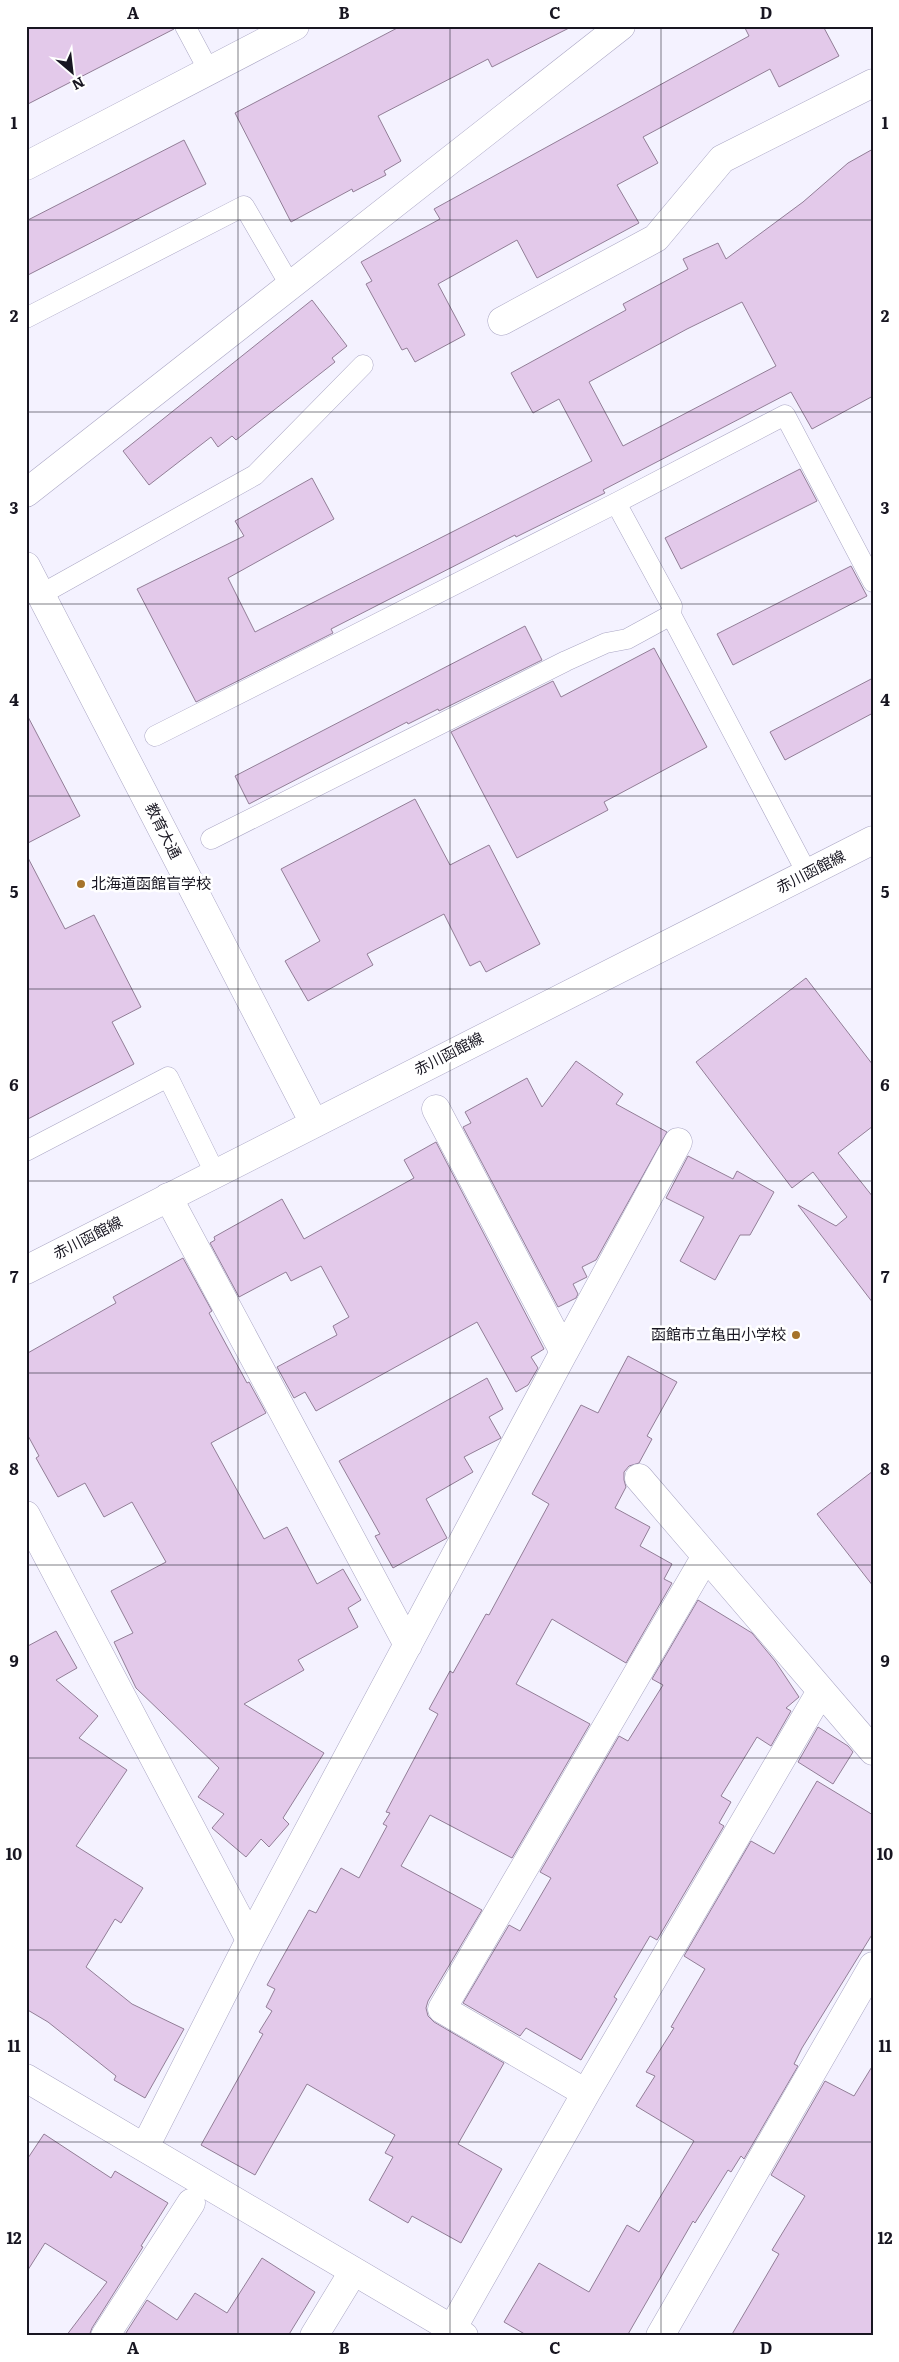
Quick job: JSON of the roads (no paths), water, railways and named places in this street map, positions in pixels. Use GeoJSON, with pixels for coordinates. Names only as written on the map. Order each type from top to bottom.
{"type":"FeatureCollection","features":[{"type":"Feature","properties":{"kind":"street"},"geometry":{"type":"LineString","coordinates":[[26,166],[295,26]]}},
{"type":"Feature","properties":{"kind":"street"},"geometry":{"type":"LineString","coordinates":[[26,493],[621,26]]}},
{"type":"Feature","properties":{"kind":"street"},"geometry":{"type":"LineString","coordinates":[[502,321],[656,238],[722,159],[873,83]]}},
{"type":"Feature","properties":{"kind":"street","name":"教育大通"},"geometry":{"type":"LineString","coordinates":[[26,566],[314,1123]]}},
{"type":"Feature","properties":{"kind":"street","name":"赤川函館線"},"geometry":{"type":"LineString","coordinates":[[26,1270],[873,840]]}},
{"type":"Feature","properties":{"kind":"street"},"geometry":{"type":"LineString","coordinates":[[436,1109],[564,1352]]}},
{"type":"Feature","properties":{"kind":"street"},"geometry":{"type":"LineString","coordinates":[[145,2147],[250,1940],[678,1142]]}},
{"type":"Feature","properties":{"kind":"street"},"geometry":{"type":"LineString","coordinates":[[168,1197],[408,1645]]}},
{"type":"Feature","properties":{"kind":"street"},"geometry":{"type":"LineString","coordinates":[[639,1478],[873,1751]]}},
{"type":"Feature","properties":{"kind":"street"},"geometry":{"type":"LineString","coordinates":[[26,1515],[250,1940]]}},
{"type":"Feature","properties":{"kind":"street"},"geometry":{"type":"LineString","coordinates":[[586,2093],[442,2009],[706,1556]]}},
{"type":"Feature","properties":{"kind":"street"},"geometry":{"type":"LineString","coordinates":[[26,2078],[458,2332],[586,2093],[821,1691]]}},
{"type":"Feature","properties":{"kind":"street"},"geometry":{"type":"LineString","coordinates":[[660,2336],[865,1996],[873,1966]]}},
{"type":"Feature","properties":{"kind":"street"},"geometry":{"type":"LineString","coordinates":[[105,2336],[192,2203]]}},
{"type":"Feature","properties":{"kind":"street"},"geometry":{"type":"LineString","coordinates":[[314,2336],[353,2272]]}},
{"type":"Feature","properties":{"kind":"lane"},"geometry":{"type":"LineString","coordinates":[[185,26],[209,71]]}},
{"type":"Feature","properties":{"kind":"lane"},"geometry":{"type":"LineString","coordinates":[[26,318],[244,206],[290,285]]}},
{"type":"Feature","properties":{"kind":"lane"},"geometry":{"type":"LineString","coordinates":[[40,595],[255,475],[363,365]]}},
{"type":"Feature","properties":{"kind":"lane"},"geometry":{"type":"LineString","coordinates":[[155,736],[616,503],[785,415],[873,582]]}},
{"type":"Feature","properties":{"kind":"lane"},"geometry":{"type":"LineString","coordinates":[[616,503],[672,606],[671,615],[807,874]]}},
{"type":"Feature","properties":{"kind":"lane"},"geometry":{"type":"LineString","coordinates":[[211,839],[566,661],[581,656],[606,643],[627,638],[671,615]]}},
{"type":"Feature","properties":{"kind":"lane"},"geometry":{"type":"LineString","coordinates":[[26,1151],[168,1077],[215,1173]]}},
{"type":"Feature","properties":{"kind":"place","name":"北海道函館盲学校"},"geometry":{"type":"Point","coordinates":[81,884]}},
{"type":"Feature","properties":{"kind":"place","name":"函館市立亀田小学校"},"geometry":{"type":"Point","coordinates":[796,1335]}}]}
